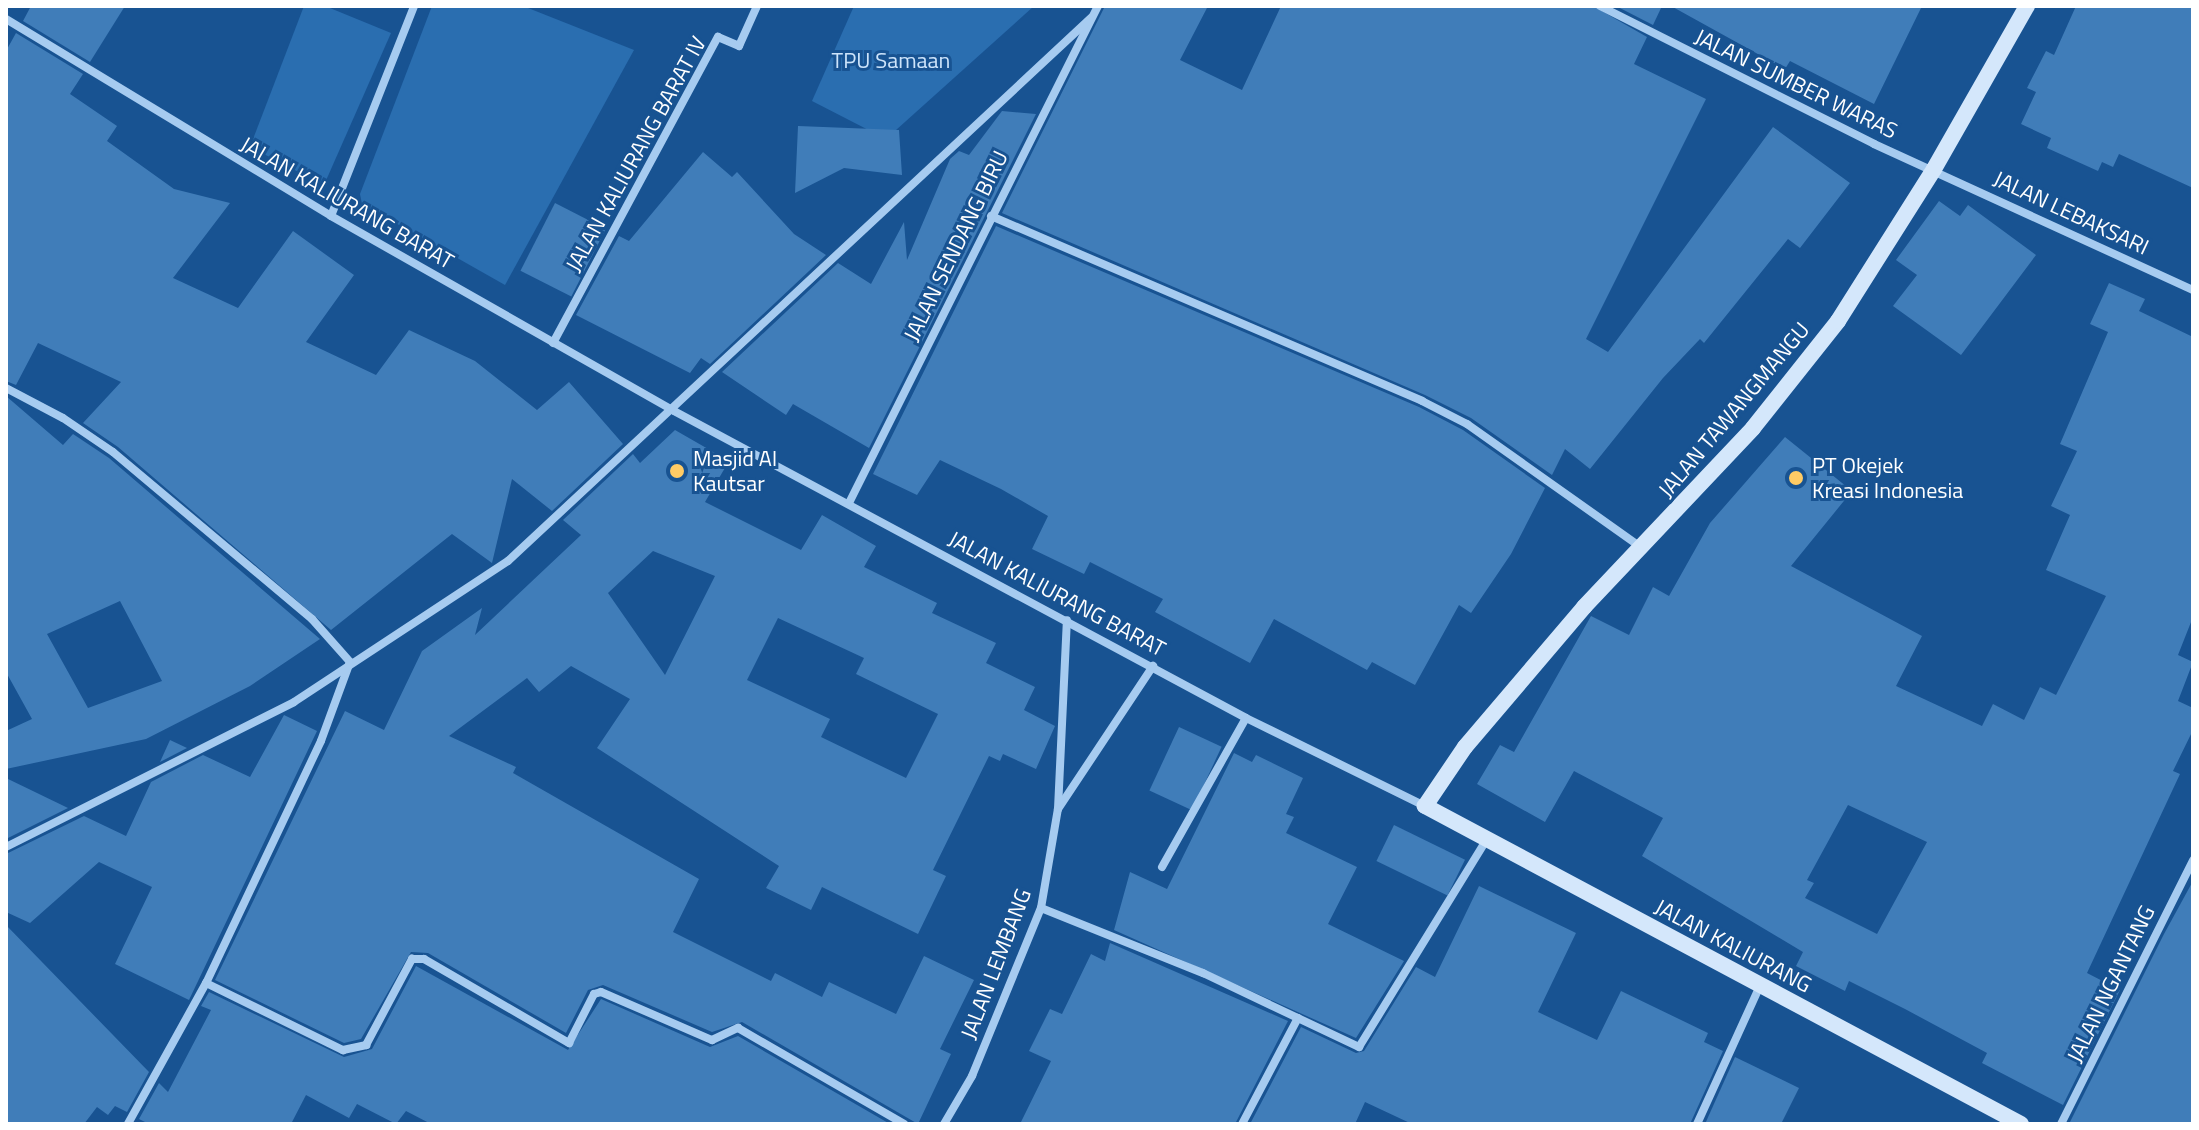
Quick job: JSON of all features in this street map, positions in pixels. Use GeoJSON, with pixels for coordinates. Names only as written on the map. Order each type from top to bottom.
{"type":"FeatureCollection","features":[{"type":"Feature","properties":{"kind":"main road","name":"JALAN TAWANGMANGU"},"geometry":{"type":"LineString","coordinates":[[1425,806],[1465,747],[1753,428],[1838,321],[1934,169],[2027,6]]}},
{"type":"Feature","properties":{"kind":"main road","name":"JALAN KALIURANG"},"geometry":{"type":"LineString","coordinates":[[1425,806],[2021,1124]]}},
{"type":"Feature","properties":{"kind":"street"},"geometry":{"type":"LineString","coordinates":[[331,216],[414,6]]}},
{"type":"Feature","properties":{"kind":"street","name":"JALAN KALIURANG BARAT IV"},"geometry":{"type":"LineString","coordinates":[[553,343],[718,37],[739,46],[757,6]]}},
{"type":"Feature","properties":{"kind":"street","name":"JALAN SENDANG BIRU"},"geometry":{"type":"LineString","coordinates":[[849,503],[1098,6]]}},
{"type":"Feature","properties":{"kind":"street","name":"JALAN SUMBER WARAS"},"geometry":{"type":"LineString","coordinates":[[1600,6],[1874,144],[1934,169]]}},
{"type":"Feature","properties":{"kind":"street"},"geometry":{"type":"LineString","coordinates":[[6,847],[294,702],[350,662],[508,561],[597,474],[674,411],[1091,18]]}},
{"type":"Feature","properties":{"kind":"street","name":"JALAN KALIURANG BARAT"},"geometry":{"type":"LineString","coordinates":[[6,19],[331,216],[674,411],[1246,718],[1425,806]]}},
{"type":"Feature","properties":{"kind":"street","name":"JALAN LEBAKSARI"},"geometry":{"type":"LineString","coordinates":[[1934,169],[2193,290]]}},
{"type":"Feature","properties":{"kind":"street"},"geometry":{"type":"LineString","coordinates":[[991,216],[1422,401],[1467,424],[1642,548]]}},
{"type":"Feature","properties":{"kind":"street"},"geometry":{"type":"LineString","coordinates":[[6,388],[63,418],[113,452],[312,619],[350,662]]}},
{"type":"Feature","properties":{"kind":"street","name":"JALAN LEMBANG"},"geometry":{"type":"LineString","coordinates":[[944,1124],[972,1076],[1041,908],[1058,809],[1067,620]]}},
{"type":"Feature","properties":{"kind":"street"},"geometry":{"type":"LineString","coordinates":[[128,1124],[206,983],[321,741],[350,662]]}},
{"type":"Feature","properties":{"kind":"street","name":"JALAN LEMBANG"},"geometry":{"type":"LineString","coordinates":[[1058,809],[1153,666]]}},
{"type":"Feature","properties":{"kind":"street"},"geometry":{"type":"LineString","coordinates":[[1162,867],[1246,718]]}},
{"type":"Feature","properties":{"kind":"street"},"geometry":{"type":"LineString","coordinates":[[1041,908],[1359,1047],[1487,839]]}},
{"type":"Feature","properties":{"kind":"street","name":"JALAN NGANTANG"},"geometry":{"type":"LineString","coordinates":[[2061,1124],[2193,860]]}},
{"type":"Feature","properties":{"kind":"street"},"geometry":{"type":"LineString","coordinates":[[206,983],[343,1050],[366,1045],[412,959],[424,959],[569,1043],[594,994],[601,992],[712,1040],[738,1028],[904,1124]]}},
{"type":"Feature","properties":{"kind":"street"},"geometry":{"type":"LineString","coordinates":[[1697,1124],[1760,986]]}},
{"type":"Feature","properties":{"kind":"street"},"geometry":{"type":"LineString","coordinates":[[1242,1124],[1298,1018]]}},
{"type":"Feature","properties":{"kind":"green space"},"geometry":{"type":"Polygon","coordinates":[[[304,6],[325,6],[391,33],[324,185],[250,147],[304,6]]]}},
{"type":"Feature","properties":{"kind":"green space"},"geometry":{"type":"Polygon","coordinates":[[[432,6],[523,6],[634,50],[505,285],[362,204],[360,194],[432,6]]]}},
{"type":"Feature","properties":{"kind":"green space","name":"TPU Samaan"},"geometry":{"type":"Polygon","coordinates":[[[854,6],[1034,6],[886,139],[812,101],[854,6]]]}},
{"type":"Feature","properties":{"kind":"building"},"geometry":{"type":"Polygon","coordinates":[[[31,6],[125,6],[90,62],[23,21],[31,6]]]}},
{"type":"Feature","properties":{"kind":"building"},"geometry":{"type":"Polygon","coordinates":[[[1105,6],[1208,6],[1180,60],[1242,90],[1281,6],[1593,6],[1647,37],[1634,64],[1706,99],[1586,339],[1608,352],[1773,127],[1850,183],[1800,248],[1788,239],[1704,343],[1700,339],[1663,378],[1590,469],[1565,449],[1552,475],[1471,418],[1425,395],[1002,213],[1105,6]]]}},
{"type":"Feature","properties":{"kind":"building"},"geometry":{"type":"Polygon","coordinates":[[[1616,6],[1662,6],[1653,25],[1616,6]]]}},
{"type":"Feature","properties":{"kind":"building"},"geometry":{"type":"Polygon","coordinates":[[[1671,6],[1922,6],[1874,104],[1790,61],[1785,69],[1671,6]]]}},
{"type":"Feature","properties":{"kind":"building"},"geometry":{"type":"Polygon","coordinates":[[[2076,6],[2193,6],[2193,188],[2119,154],[2113,167],[2102,162],[2098,171],[2047,148],[2051,138],[2021,124],[2036,92],[2027,88],[2046,51],[2054,55],[2076,6]]]}},
{"type":"Feature","properties":{"kind":"building"},"geometry":{"type":"Polygon","coordinates":[[[16,33],[83,74],[70,94],[117,126],[107,141],[174,189],[230,203],[173,278],[238,308],[293,231],[354,275],[306,342],[376,375],[409,330],[475,361],[537,410],[569,382],[623,444],[552,511],[512,479],[492,563],[452,534],[331,630],[118,447],[83,423],[121,382],[38,343],[16,385],[6,381],[6,51],[16,33]]]}},
{"type":"Feature","properties":{"kind":"building"},"geometry":{"type":"Polygon","coordinates":[[[1002,111],[1036,114],[869,448],[793,404],[786,415],[722,372],[838,263],[871,284],[904,222],[907,260],[950,159],[959,151],[969,155],[1002,111]]]}},
{"type":"Feature","properties":{"kind":"building"},"geometry":{"type":"Polygon","coordinates":[[[798,126],[899,130],[902,175],[844,168],[795,193],[798,126]]]}},
{"type":"Feature","properties":{"kind":"building"},"geometry":{"type":"Polygon","coordinates":[[[703,152],[732,177],[737,172],[794,234],[826,255],[710,364],[701,358],[690,373],[576,315],[619,236],[629,241],[703,152]]]}},
{"type":"Feature","properties":{"kind":"building"},"geometry":{"type":"Polygon","coordinates":[[[1939,201],[1960,216],[1968,205],[2036,255],[1961,355],[1893,306],[1917,275],[1896,260],[1939,201]]]}},
{"type":"Feature","properties":{"kind":"building"},"geometry":{"type":"Polygon","coordinates":[[[555,203],[606,229],[571,297],[520,271],[555,203]]]}},
{"type":"Feature","properties":{"kind":"building"},"geometry":{"type":"Polygon","coordinates":[[[996,226],[1419,407],[1463,430],[1545,488],[1511,554],[1471,613],[1459,605],[1415,685],[1372,662],[1367,670],[1274,619],[1250,663],[1155,612],[1163,599],[1090,562],[1084,574],[1032,549],[1048,516],[1001,489],[940,460],[917,495],[873,474],[996,226]]]}},
{"type":"Feature","properties":{"kind":"building"},"geometry":{"type":"Polygon","coordinates":[[[2109,283],[2145,299],[2139,311],[2193,337],[2193,617],[2178,655],[2193,662],[2178,701],[2193,708],[2193,730],[2173,771],[2180,774],[2087,973],[2120,990],[2063,1105],[1982,1063],[1987,1053],[1905,1009],[1849,981],[1845,991],[1796,966],[1803,952],[1642,856],[1663,818],[1574,771],[1545,822],[1477,784],[1500,745],[1514,752],[1591,616],[1629,635],[1653,587],[1669,596],[1710,523],[1785,437],[1852,491],[1791,566],[1922,636],[1896,686],[1982,726],[1993,704],[2024,720],[2040,687],[2056,695],[2106,596],[2046,570],[2070,515],[2051,506],[2077,451],[2060,444],[2108,332],[2090,324],[2109,283]],[[1848,805],[1807,880],[1814,883],[1805,898],[1877,934],[1927,842],[1848,805]]]}},
{"type":"Feature","properties":{"kind":"building"},"geometry":{"type":"Polygon","coordinates":[[[6,396],[63,445],[73,434],[109,458],[320,639],[250,686],[146,739],[6,769],[6,731],[32,719],[6,672],[6,396]],[[120,601],[47,634],[88,708],[162,681],[120,601]]]}},
{"type":"Feature","properties":{"kind":"building"},"geometry":{"type":"Polygon","coordinates":[[[675,430],[729,461],[705,502],[801,550],[822,515],[876,546],[864,567],[937,603],[932,613],[996,643],[986,663],[1035,687],[1024,710],[1055,726],[1036,769],[1003,754],[1000,761],[989,756],[933,870],[946,876],[918,934],[822,887],[811,910],[766,888],[779,866],[597,748],[630,699],[571,666],[539,692],[527,678],[449,736],[516,767],[513,773],[699,879],[673,932],[771,981],[775,973],[822,997],[829,982],[896,1014],[924,956],[974,980],[940,1049],[951,1054],[918,1124],[742,1022],[712,1032],[603,985],[588,990],[566,1033],[428,953],[411,952],[361,1039],[344,1043],[215,980],[345,711],[384,730],[422,651],[482,608],[475,635],[581,535],[563,520],[633,454],[640,463],[675,430]],[[653,551],[608,593],[665,675],[715,576],[653,551]],[[778,618],[747,680],[830,719],[821,737],[906,778],[938,714],[856,674],[864,658],[778,618]]]}},
{"type":"Feature","properties":{"kind":"building"},"geometry":{"type":"Polygon","coordinates":[[[284,715],[317,731],[189,1000],[115,964],[152,887],[99,862],[30,923],[6,912],[6,854],[84,816],[126,836],[151,782],[203,755],[250,777],[284,715]]]}},
{"type":"Feature","properties":{"kind":"building"},"geometry":{"type":"Polygon","coordinates":[[[1179,727],[1222,747],[1192,810],[1149,790],[1179,727]]]}},
{"type":"Feature","properties":{"kind":"building"},"geometry":{"type":"Polygon","coordinates":[[[170,740],[187,748],[160,762],[170,740]]]}},
{"type":"Feature","properties":{"kind":"building"},"geometry":{"type":"Polygon","coordinates":[[[1234,753],[1252,762],[1256,755],[1303,778],[1286,814],[1294,817],[1286,833],[1357,867],[1328,924],[1404,961],[1356,1038],[1114,930],[1130,872],[1167,889],[1234,753]]]}},
{"type":"Feature","properties":{"kind":"building"},"geometry":{"type":"Polygon","coordinates":[[[6,778],[68,808],[6,839],[6,778]]]}},
{"type":"Feature","properties":{"kind":"building"},"geometry":{"type":"Polygon","coordinates":[[[1394,825],[1465,860],[1447,896],[1376,861],[1394,825]]]}},
{"type":"Feature","properties":{"kind":"building"},"geometry":{"type":"Polygon","coordinates":[[[2193,881],[2193,1124],[2069,1124],[2164,934],[2193,881]]]}},
{"type":"Feature","properties":{"kind":"building"},"geometry":{"type":"Polygon","coordinates":[[[1479,886],[1576,933],[1538,1012],[1597,1040],[1621,991],[1708,1033],[1704,1042],[1723,1051],[1690,1124],[1412,1124],[1365,1102],[1355,1124],[1250,1124],[1301,1027],[1356,1053],[1364,1051],[1416,967],[1435,977],[1479,886]]]}},
{"type":"Feature","properties":{"kind":"building"},"geometry":{"type":"Polygon","coordinates":[[[6,925],[149,1072],[127,1112],[115,1106],[108,1115],[97,1107],[84,1124],[6,1124],[6,925]]]}},
{"type":"Feature","properties":{"kind":"building"},"geometry":{"type":"Polygon","coordinates":[[[1110,943],[1288,1021],[1235,1124],[1020,1124],[1051,1061],[1029,1051],[1050,1009],[1062,1014],[1091,954],[1105,961],[1110,943]]]}},
{"type":"Feature","properties":{"kind":"building"},"geometry":{"type":"Polygon","coordinates":[[[416,966],[568,1050],[601,999],[710,1047],[738,1036],[890,1124],[431,1124],[406,1111],[396,1124],[357,1104],[349,1118],[306,1095],[291,1124],[149,1124],[139,1119],[159,1083],[168,1092],[211,1010],[201,1006],[209,992],[344,1057],[372,1049],[416,966]]]}},
{"type":"Feature","properties":{"kind":"building"},"geometry":{"type":"Polygon","coordinates":[[[1735,1057],[1799,1088],[1781,1124],[1705,1124],[1735,1057]]]}},
{"type":"Feature","properties":{"kind":"place","name":"Masjid Al Kautsar"},"geometry":{"type":"Point","coordinates":[677,471]}},
{"type":"Feature","properties":{"kind":"place","name":"PT Okejek Kreasi Indonesia"},"geometry":{"type":"Point","coordinates":[1796,478]}}]}
